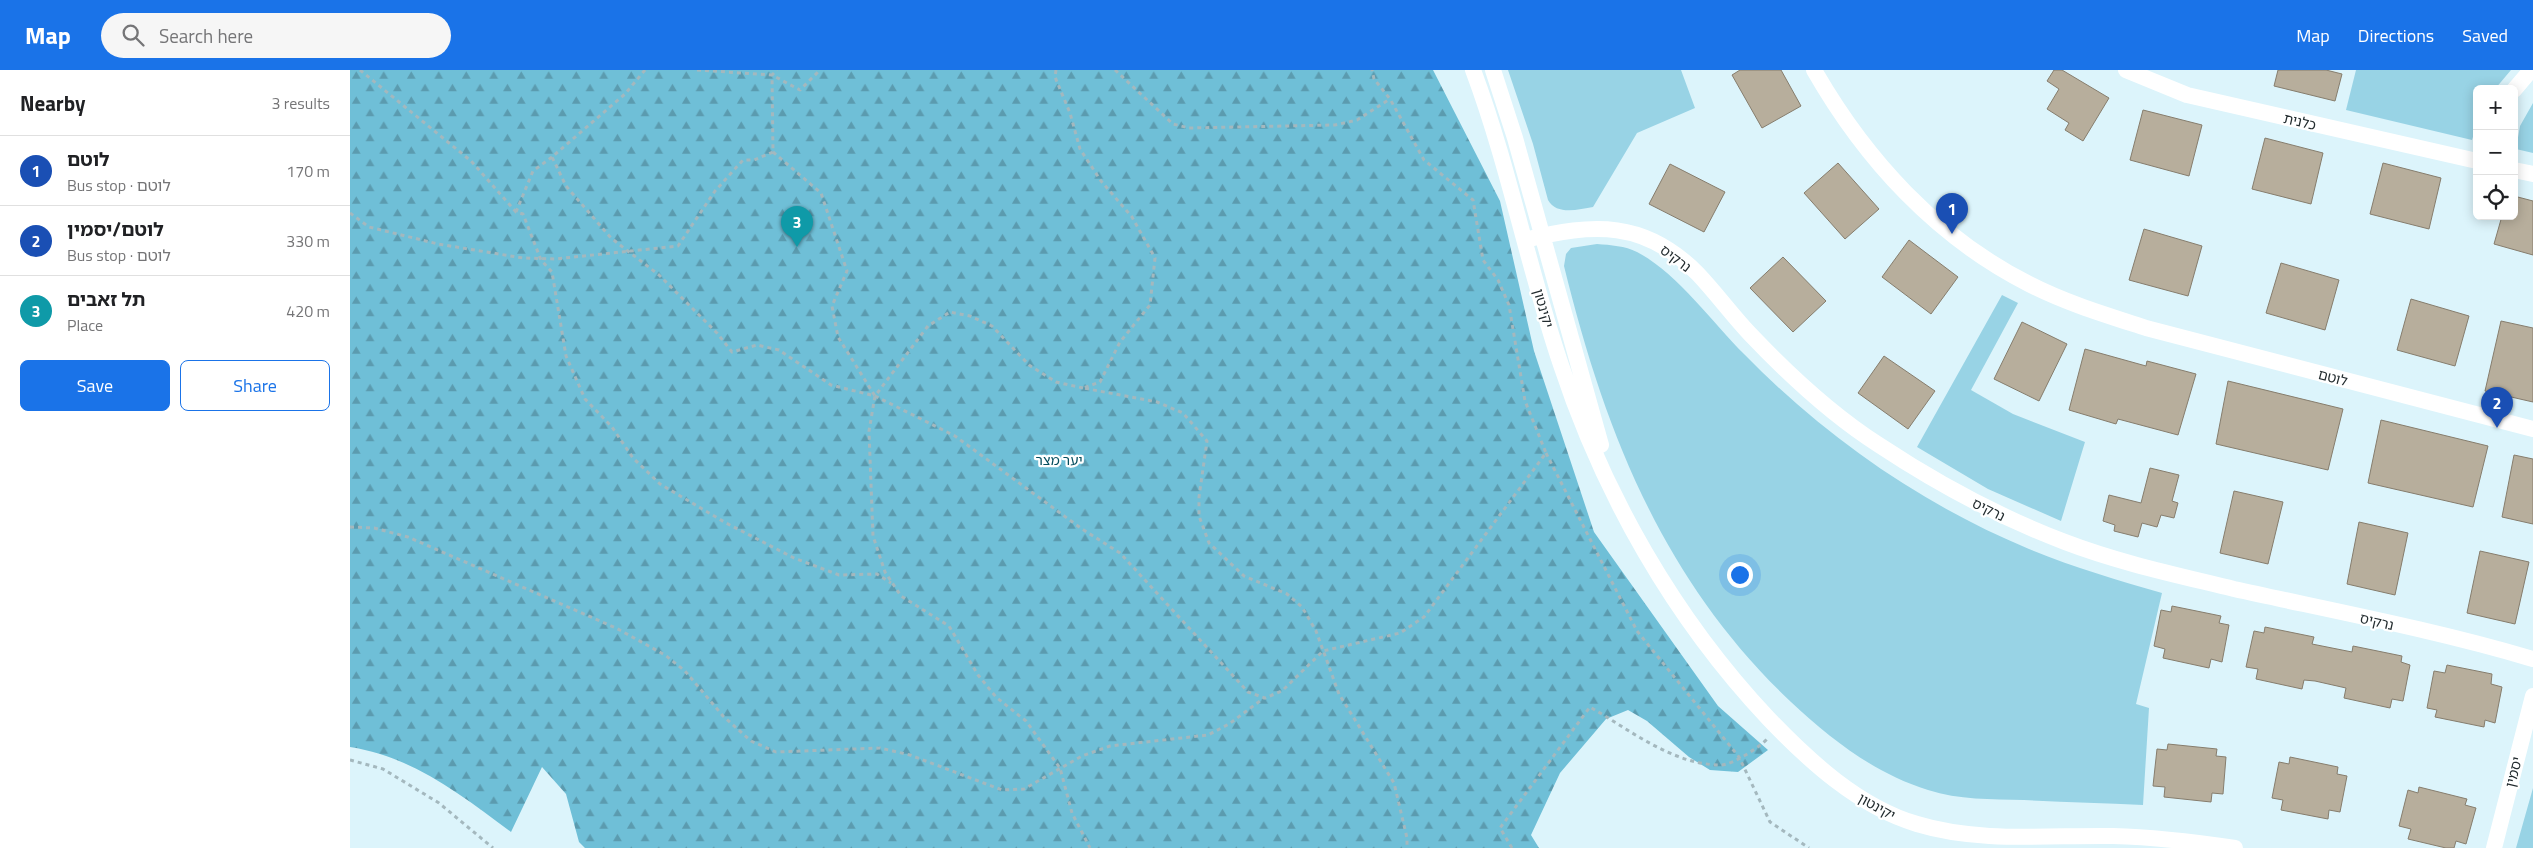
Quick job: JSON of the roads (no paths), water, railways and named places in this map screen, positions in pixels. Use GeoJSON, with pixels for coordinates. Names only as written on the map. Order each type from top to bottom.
{"type":"FeatureCollection","features":[{"type":"Feature","properties":{"kind":"street","name":"יקינטון"},"geometry":{"type":"LineString","coordinates":[[1473,70],[1493,128],[1555,346],[1574,404],[1601,467],[1637,538],[1672,596],[1701,638],[1733,678],[1778,728],[1827,773],[1865,800],[1890,814],[1928,828],[1984,835],[2147,838],[2236,848]]}},
{"type":"Feature","properties":{"kind":"street","name":"יקינטון"},"geometry":{"type":"LineString","coordinates":[[1493,70],[1543,236],[1605,457],[1619,497],[1637,538]]}},
{"type":"Feature","properties":{"kind":"street","name":"לוטם"},"geometry":{"type":"LineString","coordinates":[[1814,70],[1833,103],[1862,144],[1896,184],[1934,220],[1971,248],[2028,284],[2084,308],[2146,328],[2533,429]]}},
{"type":"Feature","properties":{"kind":"street","name":"כלנית"},"geometry":{"type":"LineString","coordinates":[[2126,70],[2187,95],[2473,161]]}},
{"type":"Feature","properties":{"kind":"street"},"geometry":{"type":"LineString","coordinates":[[2518,85],[2531,70]]}},
{"type":"Feature","properties":{"kind":"street"},"geometry":{"type":"LineString","coordinates":[[2518,171],[2533,174]]}},
{"type":"Feature","properties":{"kind":"street","name":"נרקיס"},"geometry":{"type":"LineString","coordinates":[[1525,240],[1570,230],[1610,229],[1638,235],[1664,247],[1697,273],[1750,334],[1790,374],[1832,410],[1875,443],[1920,472],[2015,522],[2081,547],[2166,573],[2446,636],[2533,659]]}},
{"type":"Feature","properties":{"kind":"street","name":"יסמין"},"geometry":{"type":"LineString","coordinates":[[2494,848],[2533,696]]}},
{"type":"Feature","properties":{"kind":"place","name":"לוטם"},"geometry":{"type":"Point","coordinates":[1952,234]}},
{"type":"Feature","properties":{"kind":"place","name":"תל זאבים"},"geometry":{"type":"Point","coordinates":[797,247]}},
{"type":"Feature","properties":{"kind":"place","name":"לוטם/יסמין"},"geometry":{"type":"Point","coordinates":[2497,428]}},
{"type":"Feature","properties":{"kind":"park label","name":"יער מצר"},"geometry":{"type":"Point","coordinates":[1059,459]}}]}
